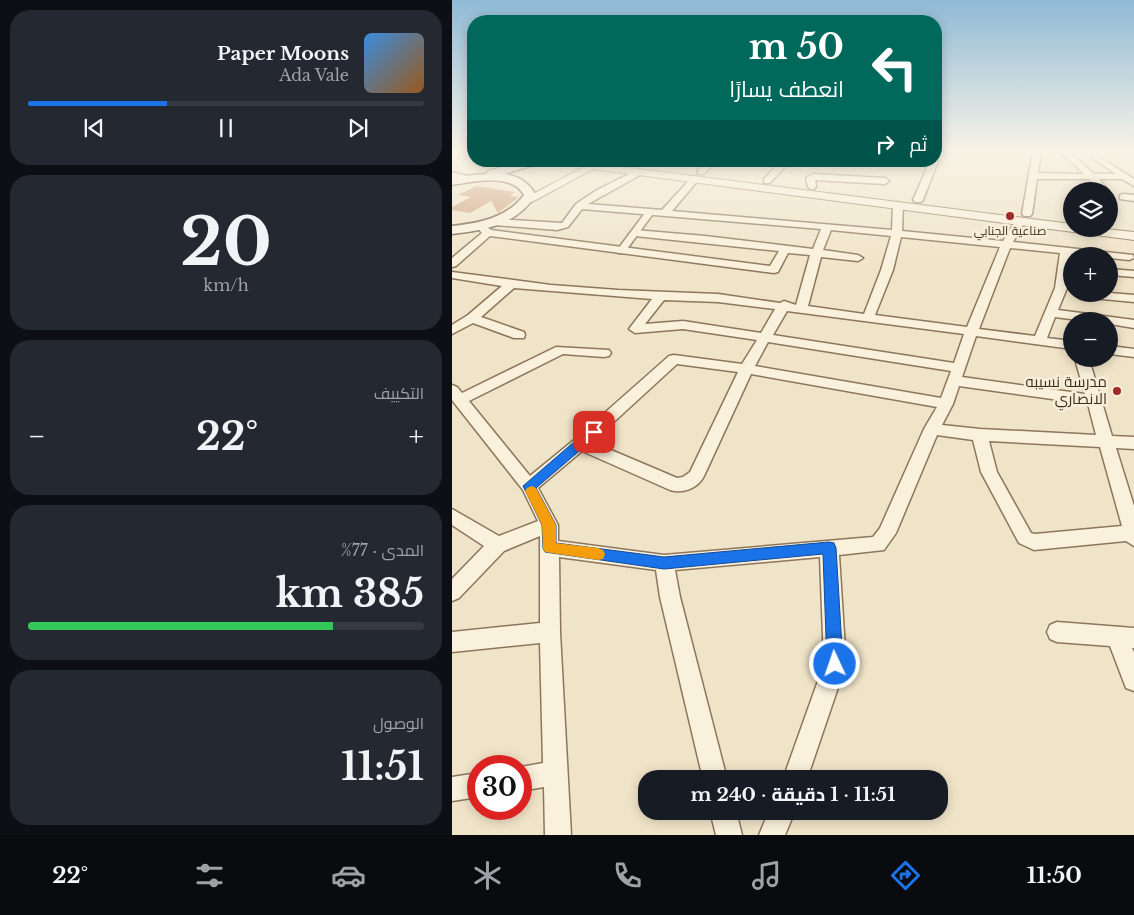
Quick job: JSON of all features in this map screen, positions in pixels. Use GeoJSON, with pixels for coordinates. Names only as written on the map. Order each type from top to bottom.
{"type":"FeatureCollection","features":[{"type":"Feature","properties":{"kind":"main road"},"geometry":{"type":"LineString","coordinates":[[452,230],[488,227],[513,214],[525,204],[529,190]]}},
{"type":"Feature","properties":{"kind":"street"},"geometry":{"type":"LineString","coordinates":[[452,264],[488,227],[565,225],[579,206],[604,190]]}},
{"type":"Feature","properties":{"kind":"street"},"geometry":{"type":"LineString","coordinates":[[665,213],[686,190]]}},
{"type":"Feature","properties":{"kind":"street"},"geometry":{"type":"LineString","coordinates":[[794,190],[898,205],[1023,218],[1063,220]]}},
{"type":"Feature","properties":{"kind":"street"},"geometry":{"type":"LineString","coordinates":[[836,190],[918,200],[1063,226]]}},
{"type":"Feature","properties":{"kind":"street"},"geometry":{"type":"LineString","coordinates":[[918,200],[922,190]]}},
{"type":"Feature","properties":{"kind":"street"},"geometry":{"type":"LineString","coordinates":[[550,548],[664,563],[878,544],[887,533],[932,429],[946,404],[972,330],[1007,244],[1023,218],[1030,190]]}},
{"type":"Feature","properties":{"kind":"street"},"geometry":{"type":"LineString","coordinates":[[1123,197],[1134,198]]}},
{"type":"Feature","properties":{"kind":"street"},"geometry":{"type":"LineString","coordinates":[[869,316],[887,270],[897,234],[898,205]]}},
{"type":"Feature","properties":{"kind":"street"},"geometry":{"type":"LineString","coordinates":[[579,206],[1063,250]]}},
{"type":"Feature","properties":{"kind":"street"},"geometry":{"type":"LineString","coordinates":[[621,250],[651,212]]}},
{"type":"Feature","properties":{"kind":"street"},"geometry":{"type":"LineString","coordinates":[[687,258],[727,218]]}},
{"type":"Feature","properties":{"kind":"street"},"geometry":{"type":"LineString","coordinates":[[1118,226],[1134,228]]}},
{"type":"Feature","properties":{"kind":"street"},"geometry":{"type":"LineString","coordinates":[[488,227],[621,250],[774,270],[785,249]]}},
{"type":"Feature","properties":{"kind":"street"},"geometry":{"type":"LineString","coordinates":[[801,308],[816,254],[827,227]]}},
{"type":"Feature","properties":{"kind":"street"},"geometry":{"type":"LineString","coordinates":[[635,233],[705,239],[858,258]]}},
{"type":"Feature","properties":{"kind":"street"},"geometry":{"type":"LineString","coordinates":[[1118,234],[1134,236]]}},
{"type":"Feature","properties":{"kind":"street"},"geometry":{"type":"LineString","coordinates":[[1118,256],[1131,258]]}},
{"type":"Feature","properties":{"kind":"street"},"geometry":{"type":"LineString","coordinates":[[1118,273],[1134,274]]}},
{"type":"Feature","properties":{"kind":"street"},"geometry":{"type":"LineString","coordinates":[[452,275],[510,285],[660,297],[718,298],[784,305],[1063,344]]}},
{"type":"Feature","properties":{"kind":"street"},"geometry":{"type":"LineString","coordinates":[[452,330],[472,318],[510,285]]}},
{"type":"Feature","properties":{"kind":"street"},"geometry":{"type":"LineString","coordinates":[[1040,340],[1051,313],[1063,295]]}},
{"type":"Feature","properties":{"kind":"street"},"geometry":{"type":"LineString","coordinates":[[660,297],[635,329],[683,325],[766,337],[1094,400]]}},
{"type":"Feature","properties":{"kind":"street"},"geometry":{"type":"LineString","coordinates":[[1118,297],[1134,299]]}},
{"type":"Feature","properties":{"kind":"street"},"geometry":{"type":"LineString","coordinates":[[580,444],[676,485],[687,483],[696,476],[746,369],[784,305]]}},
{"type":"Feature","properties":{"kind":"street"},"geometry":{"type":"LineString","coordinates":[[1051,313],[1134,324]]}},
{"type":"Feature","properties":{"kind":"street"},"geometry":{"type":"LineString","coordinates":[[472,318],[519,335]]}},
{"type":"Feature","properties":{"kind":"street"},"geometry":{"type":"LineString","coordinates":[[558,835],[550,632],[549,525],[529,486],[456,395],[561,350],[604,353]]}},
{"type":"Feature","properties":{"kind":"street"},"geometry":{"type":"LineString","coordinates":[[1118,351],[1134,354]]}},
{"type":"Feature","properties":{"kind":"street"},"geometry":{"type":"LineString","coordinates":[[529,486],[580,444],[674,359],[746,369],[946,404]]}},
{"type":"Feature","properties":{"kind":"street"},"geometry":{"type":"LineString","coordinates":[[980,435],[989,472],[1025,538],[1034,542],[1133,535],[1127,494],[1105,442],[1084,367]]}},
{"type":"Feature","properties":{"kind":"street"},"geometry":{"type":"LineString","coordinates":[[932,429],[980,435],[1134,443]]}},
{"type":"Feature","properties":{"kind":"street"},"geometry":{"type":"LineString","coordinates":[[452,516],[497,545]]}},
{"type":"Feature","properties":{"kind":"street"},"geometry":{"type":"LineString","coordinates":[[452,592],[497,545],[549,525]]}},
{"type":"Feature","properties":{"kind":"street"},"geometry":{"type":"LineString","coordinates":[[797,770],[835,664],[829,548]]}},
{"type":"Feature","properties":{"kind":"street"},"geometry":{"type":"LineString","coordinates":[[664,563],[670,598],[713,770]]}},
{"type":"Feature","properties":{"kind":"street"},"geometry":{"type":"LineString","coordinates":[[452,642],[550,632]]}},
{"type":"Feature","properties":{"kind":"street"},"geometry":{"type":"LineString","coordinates":[[1057,632],[1125,638],[1134,680]]}},
{"type":"Feature","properties":{"kind":"street"},"geometry":{"type":"LineString","coordinates":[[532,776],[556,773]]}},
{"type":"Feature","properties":{"kind":"street"},"geometry":{"type":"LineString","coordinates":[[452,789],[467,787]]}},
{"type":"Feature","properties":{"kind":"street"},"geometry":{"type":"LineString","coordinates":[[725,820],[729,835]]}},
{"type":"Feature","properties":{"kind":"street"},"geometry":{"type":"LineString","coordinates":[[772,835],[778,820]]}},
{"type":"Feature","properties":{"kind":"building"},"geometry":{"type":"Polygon","coordinates":[[[468,190],[502,190],[515,192],[510,196],[519,197],[498,213],[491,201],[470,213],[452,210],[452,207],[471,197],[458,195],[468,190]]]}},
{"type":"Feature","properties":{"kind":"slow traffic"},"geometry":{"type":"LineString","coordinates":[[532,491],[549,525],[550,548],[598,554]]}},
{"type":"Feature","properties":{"kind":"place","name":"صناعية الجنابي"},"geometry":{"type":"Point","coordinates":[1010,216]}},
{"type":"Feature","properties":{"kind":"place","name":"مدرسة نسيبه الانصاري"},"geometry":{"type":"Point","coordinates":[1117,391]}},
{"type":"Feature","properties":{"kind":"route"},"geometry":{"type":"LineString","coordinates":[[594,432],[529,486],[549,525],[550,548],[664,563],[829,548],[835,664]]}}]}
